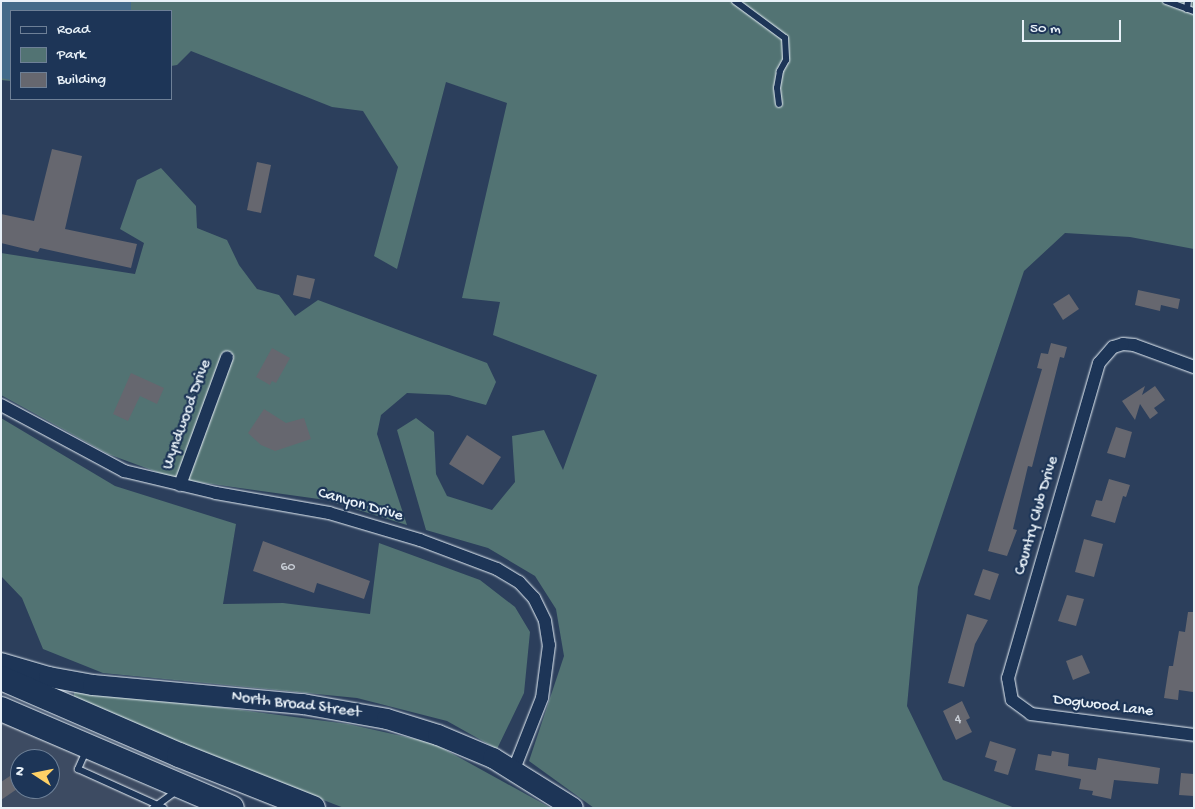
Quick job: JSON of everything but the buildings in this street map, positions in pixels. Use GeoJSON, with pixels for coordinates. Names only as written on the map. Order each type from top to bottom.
{"type":"FeatureCollection","features":[{"type":"Feature","properties":{"kind":"highway"},"geometry":{"type":"LineString","coordinates":[[1,678],[179,756],[313,808]]}},
{"type":"Feature","properties":{"kind":"highway"},"geometry":{"type":"LineString","coordinates":[[1,709],[181,788],[232,808]]}},
{"type":"Feature","properties":{"kind":"main road","name":"North Broad Street"},"geometry":{"type":"LineString","coordinates":[[1,663],[49,677],[93,685],[303,704],[359,713],[438,735],[514,769],[573,808]]}},
{"type":"Feature","properties":{"kind":"street","name":"Country Club Drive"},"geometry":{"type":"LineString","coordinates":[[1012,700],[1008,678],[1099,363],[1113,347],[1134,345],[1194,367]]}},
{"type":"Feature","properties":{"kind":"street","name":"Wyndwood Drive"},"geometry":{"type":"LineString","coordinates":[[180,485],[227,357]]}},
{"type":"Feature","properties":{"kind":"street","name":"Canyon Drive"},"geometry":{"type":"LineString","coordinates":[[1,404],[117,468],[180,485],[329,513],[420,540],[497,569],[519,582],[534,598],[545,621],[550,645],[542,698],[514,769]]}},
{"type":"Feature","properties":{"kind":"street","name":"Dogwood Lane"},"geometry":{"type":"LineString","coordinates":[[1012,700],[1031,714],[1194,735]]}},
{"type":"Feature","properties":{"kind":"lane"},"geometry":{"type":"LineString","coordinates":[[735,1],[786,38],[786,60],[780,72],[777,88],[779,104]]}},
{"type":"Feature","properties":{"kind":"lane"},"geometry":{"type":"LineString","coordinates":[[1166,1],[1190,10]]}},
{"type":"Feature","properties":{"kind":"lane"},"geometry":{"type":"LineString","coordinates":[[1188,1],[1190,10]]}},
{"type":"Feature","properties":{"kind":"lane"},"geometry":{"type":"LineString","coordinates":[[88,747],[78,769],[155,806],[164,808]]}},
{"type":"Feature","properties":{"kind":"lane"},"geometry":{"type":"LineString","coordinates":[[155,806],[181,788]]}},
{"type":"Feature","properties":{"kind":"shaded area"},"geometry":{"type":"Polygon","coordinates":[[[1,1],[131,1],[131,10],[10,10],[10,80],[1,78],[1,1]]]}},
{"type":"Feature","properties":{"kind":"shaded area"},"geometry":{"type":"Polygon","coordinates":[[[1,720],[195,808],[1,808],[1,720]]]}},
{"type":"Feature","properties":{"kind":"green space"},"geometry":{"type":"Polygon","coordinates":[[[1,1],[1194,1],[1194,249],[1130,237],[1065,233],[1024,271],[918,587],[907,706],[943,780],[1015,808],[594,808],[529,761],[564,656],[556,609],[535,576],[488,548],[426,530],[397,430],[416,418],[434,432],[436,474],[447,496],[492,510],[515,482],[512,436],[544,430],[563,470],[597,375],[493,335],[500,302],[462,298],[507,103],[446,82],[397,269],[374,256],[398,167],[363,111],[332,107],[191,51],[177,65],[172,66],[172,10],[10,10],[10,81],[1,80],[1,1]]]}},
{"type":"Feature","properties":{"kind":"green space"},"geometry":{"type":"Polygon","coordinates":[[[161,168],[196,206],[197,228],[227,240],[239,265],[257,289],[279,295],[295,316],[318,300],[487,363],[496,382],[486,405],[449,395],[407,393],[381,415],[377,434],[407,525],[326,500],[176,479],[108,454],[1,395],[1,253],[135,274],[144,243],[120,229],[137,180],[161,168]]]}},
{"type":"Feature","properties":{"kind":"green space"},"geometry":{"type":"Polygon","coordinates":[[[1,418],[115,486],[236,524],[223,604],[283,603],[370,614],[379,543],[480,580],[515,607],[530,632],[524,693],[497,749],[447,721],[357,698],[103,673],[43,649],[22,598],[1,576],[1,418]]]}},
{"type":"Feature","properties":{"kind":"green space"},"geometry":{"type":"Polygon","coordinates":[[[74,688],[348,724],[433,743],[551,808],[344,808],[165,739],[74,697],[74,688]]]}}]}
